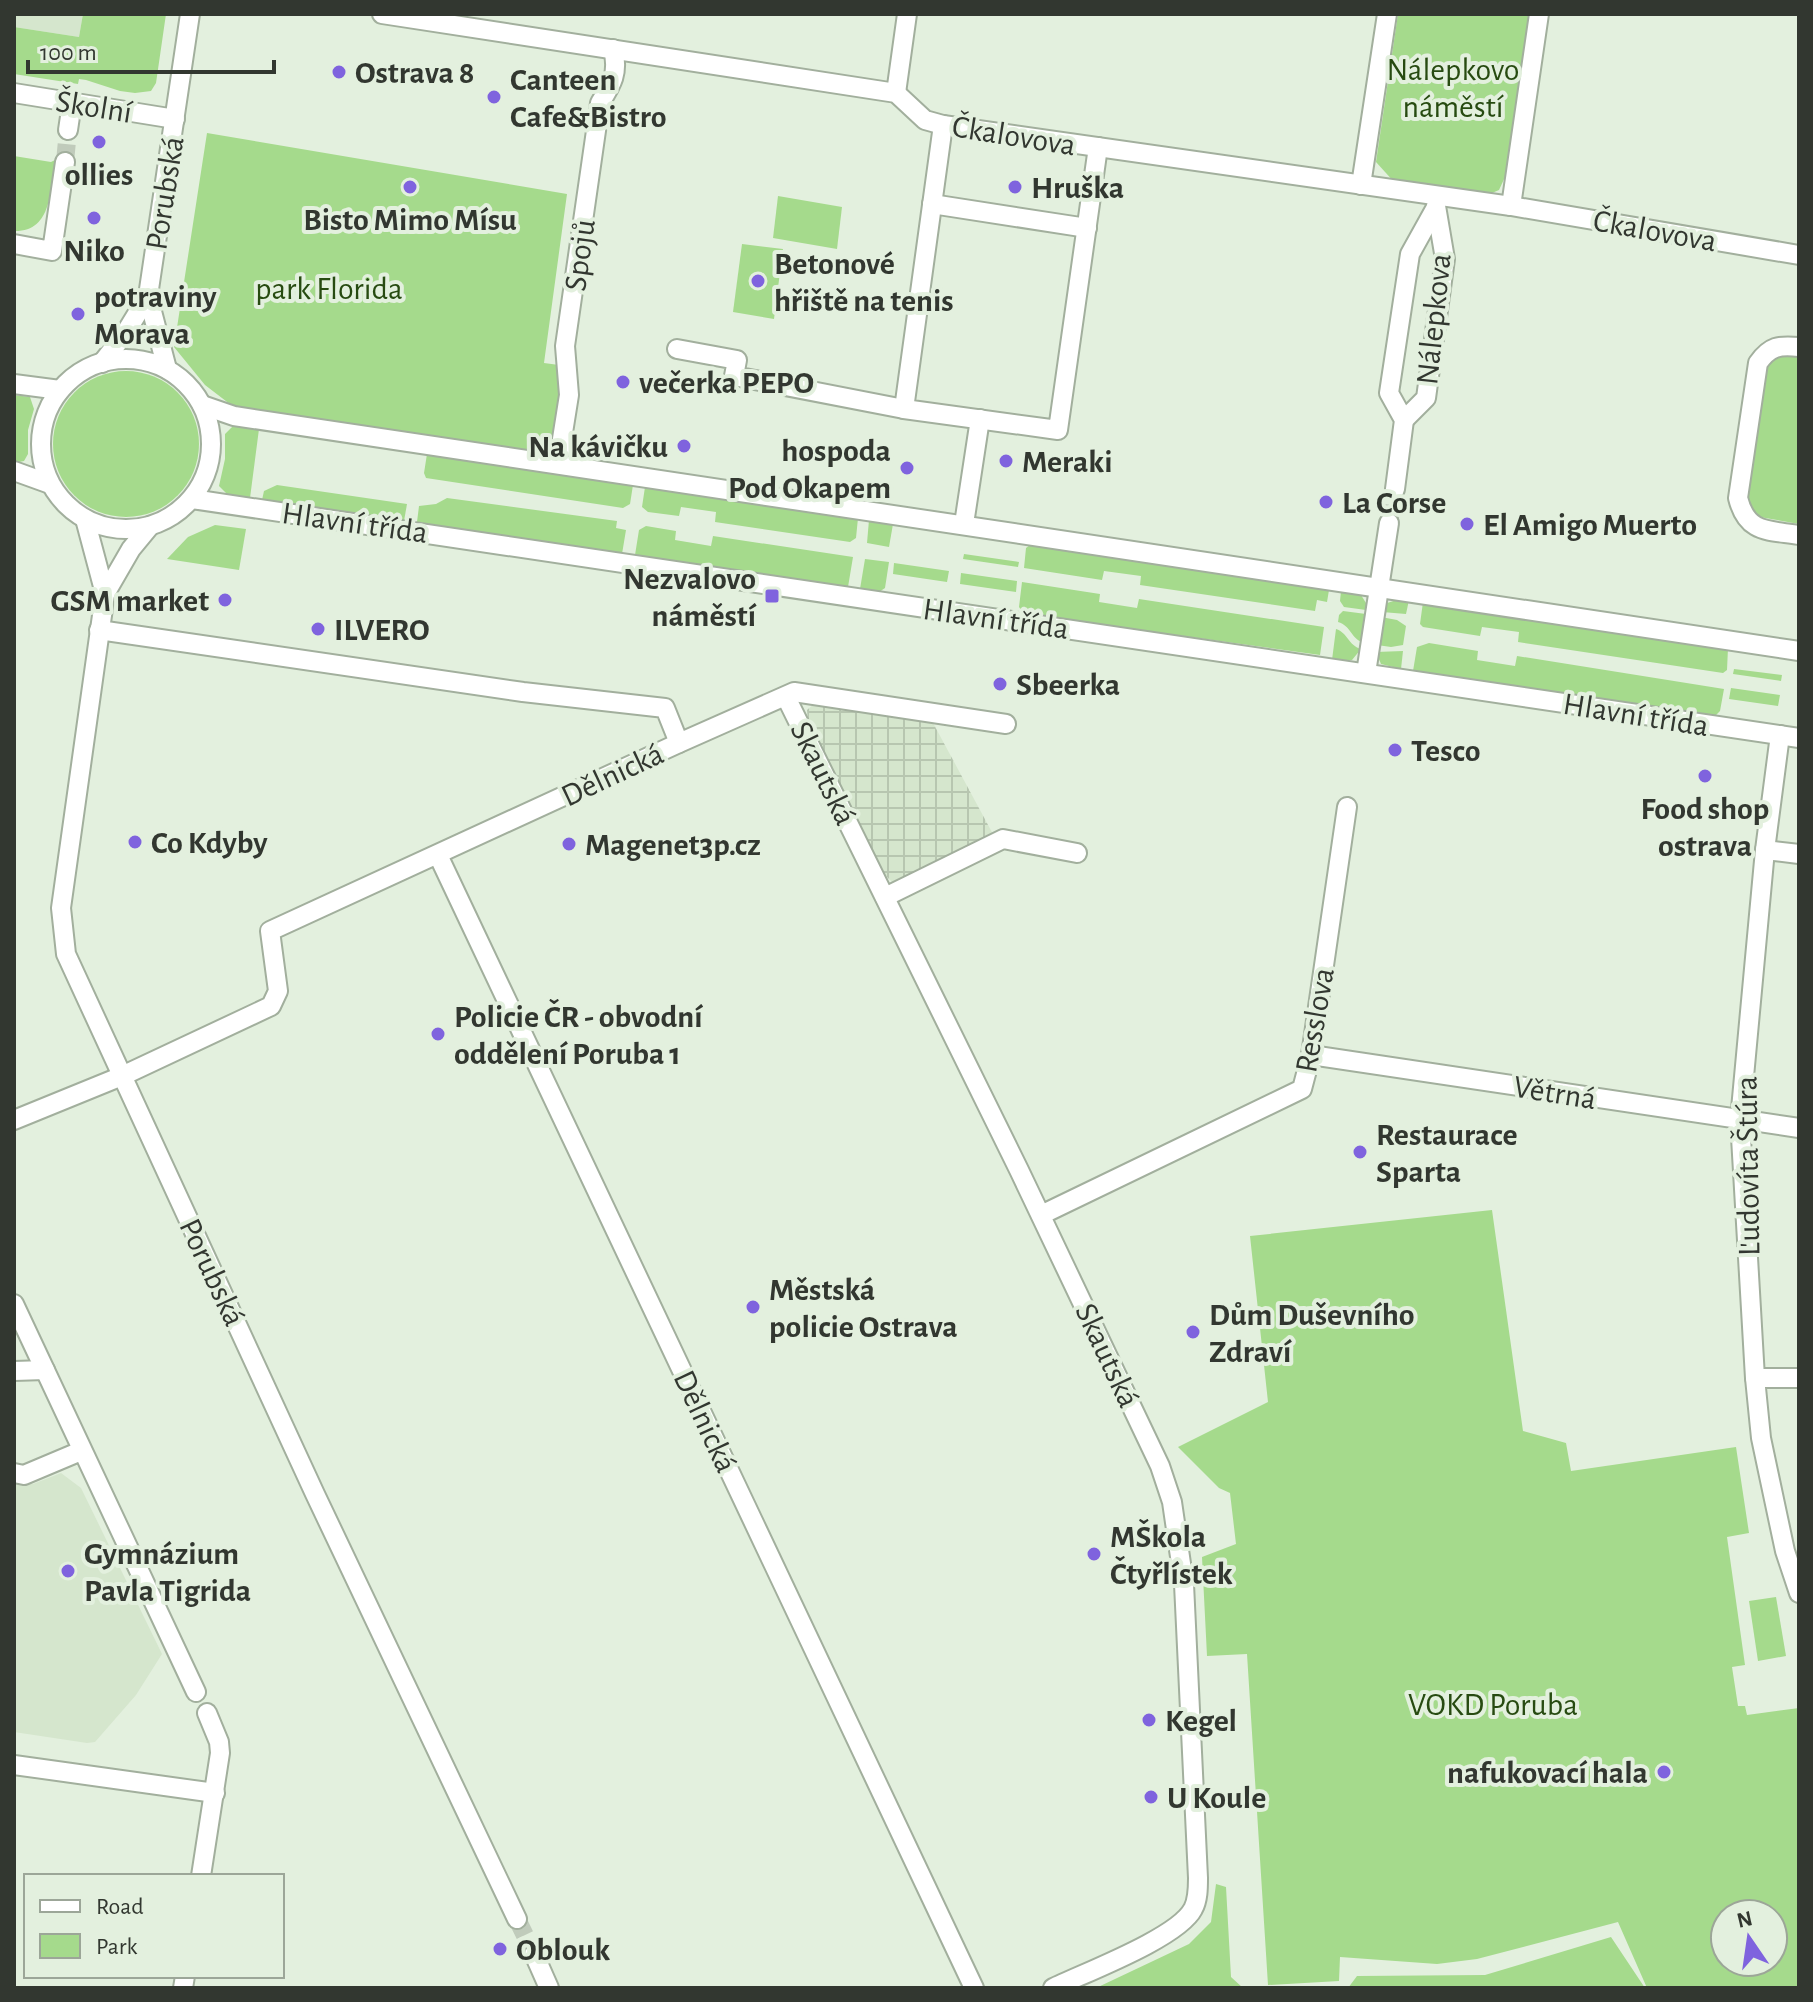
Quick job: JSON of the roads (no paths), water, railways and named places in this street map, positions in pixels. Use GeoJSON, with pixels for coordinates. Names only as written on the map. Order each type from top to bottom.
{"type":"FeatureCollection","features":[{"type":"Feature","properties":{"kind":"street","name":"Porubská"},"geometry":{"type":"LineString","coordinates":[[167,369],[148,296],[190,14]]}},
{"type":"Feature","properties":{"kind":"street"},"geometry":{"type":"LineString","coordinates":[[382,14],[896,93],[907,14]]}},
{"type":"Feature","properties":{"kind":"street"},"geometry":{"type":"LineString","coordinates":[[1361,185],[1387,14]]}},
{"type":"Feature","properties":{"kind":"street"},"geometry":{"type":"LineString","coordinates":[[1511,206],[1539,14]]}},
{"type":"Feature","properties":{"kind":"street","name":"Spojů"},"geometry":{"type":"LineString","coordinates":[[558,464],[569,395],[565,346],[600,103],[613,83],[616,68],[613,49]]}},
{"type":"Feature","properties":{"kind":"street","name":"Školní"},"geometry":{"type":"LineString","coordinates":[[14,93],[175,119]]}},
{"type":"Feature","properties":{"kind":"street","name":"Čkalovova"},"geometry":{"type":"LineString","coordinates":[[896,93],[925,120],[943,125],[1361,185],[1436,202],[1511,206],[1799,255]]}},
{"type":"Feature","properties":{"kind":"street"},"geometry":{"type":"LineString","coordinates":[[68,130],[72,103]]}},
{"type":"Feature","properties":{"kind":"street"},"geometry":{"type":"LineString","coordinates":[[904,409],[943,125]]}},
{"type":"Feature","properties":{"kind":"street"},"geometry":{"type":"LineString","coordinates":[[677,349],[737,360],[734,376],[904,409],[1058,430],[1098,147]]}},
{"type":"Feature","properties":{"kind":"street"},"geometry":{"type":"LineString","coordinates":[[14,244],[52,251],[65,162]]}},
{"type":"Feature","properties":{"kind":"street","name":"Nálepkova"},"geometry":{"type":"LineString","coordinates":[[1404,420],[1426,398],[1445,259],[1436,202]]}},
{"type":"Feature","properties":{"kind":"street","name":"Nálepkova"},"geometry":{"type":"LineString","coordinates":[[1395,489],[1404,420],[1389,393],[1410,254],[1436,202]]}},
{"type":"Feature","properties":{"kind":"street"},"geometry":{"type":"LineString","coordinates":[[932,204],[1087,228]]}},
{"type":"Feature","properties":{"kind":"street"},"geometry":{"type":"LineString","coordinates":[[102,363],[148,296]]}},
{"type":"Feature","properties":{"kind":"street"},"geometry":{"type":"LineString","coordinates":[[1799,347],[1781,345],[1767,350],[1758,363],[1738,498],[1742,515],[1755,528],[1799,535]]}},
{"type":"Feature","properties":{"kind":"street"},"geometry":{"type":"LineString","coordinates":[[135,359],[167,369],[193,391],[202,405],[208,420],[211,453],[208,470],[192,499],[173,515],[150,526],[117,529],[85,519],[65,504],[50,484],[41,452],[44,419],[60,390],[72,378],[102,363],[135,359]]}},
{"type":"Feature","properties":{"kind":"street"},"geometry":{"type":"LineString","coordinates":[[14,384],[60,390]]}},
{"type":"Feature","properties":{"kind":"street"},"geometry":{"type":"LineString","coordinates":[[202,405],[234,416],[1799,651]]}},
{"type":"Feature","properties":{"kind":"street"},"geometry":{"type":"LineString","coordinates":[[964,524],[980,419]]}},
{"type":"Feature","properties":{"kind":"street"},"geometry":{"type":"LineString","coordinates":[[14,471],[50,484]]}},
{"type":"Feature","properties":{"kind":"street","name":"Hlavní třída"},"geometry":{"type":"LineString","coordinates":[[192,499],[1799,738]]}},
{"type":"Feature","properties":{"kind":"street","name":"Porubská"},"geometry":{"type":"LineString","coordinates":[[85,519],[105,594]]}},
{"type":"Feature","properties":{"kind":"street"},"geometry":{"type":"LineString","coordinates":[[1366,673],[1389,523]]}},
{"type":"Feature","properties":{"kind":"street","name":"Porubská"},"geometry":{"type":"LineString","coordinates":[[150,526],[131,549],[105,594],[66,864],[62,923],[66,954],[315,1494],[517,1919]]}},
{"type":"Feature","properties":{"kind":"street"},"geometry":{"type":"LineString","coordinates":[[99,630],[523,692],[665,708],[679,743]]}},
{"type":"Feature","properties":{"kind":"street"},"geometry":{"type":"LineString","coordinates":[[786,697],[794,692],[1006,724]]}},
{"type":"Feature","properties":{"kind":"street","name":"Dělnická"},"geometry":{"type":"LineString","coordinates":[[122,1076],[271,1006],[278,991],[270,931],[786,697]]}},
{"type":"Feature","properties":{"kind":"street","name":"Skautská"},"geometry":{"type":"LineString","coordinates":[[786,697],[1041,1215],[1160,1466],[1172,1502],[1184,1584],[1198,1878],[1193,1909],[1176,1927],[1053,1988]]}},
{"type":"Feature","properties":{"kind":"street","name":"Ľudovíta Štúra"},"geometry":{"type":"LineString","coordinates":[[1780,735],[1765,850],[1740,1120],[1761,1438],[1792,1551],[1799,1593]]}},
{"type":"Feature","properties":{"kind":"street","name":"Resslova"},"geometry":{"type":"LineString","coordinates":[[1041,1215],[1302,1089],[1311,1055],[1347,807]]}},
{"type":"Feature","properties":{"kind":"street"},"geometry":{"type":"LineString","coordinates":[[885,897],[1003,839],[1077,853]]}},
{"type":"Feature","properties":{"kind":"street"},"geometry":{"type":"LineString","coordinates":[[1765,850],[1799,854]]}},
{"type":"Feature","properties":{"kind":"street","name":"Dělnická"},"geometry":{"type":"LineString","coordinates":[[438,855],[974,1988]]}},
{"type":"Feature","properties":{"kind":"street","name":"Větrná"},"geometry":{"type":"LineString","coordinates":[[1311,1055],[1799,1128]]}},
{"type":"Feature","properties":{"kind":"street"},"geometry":{"type":"LineString","coordinates":[[14,1120],[122,1076]]}},
{"type":"Feature","properties":{"kind":"street"},"geometry":{"type":"LineString","coordinates":[[14,1304],[196,1692]]}},
{"type":"Feature","properties":{"kind":"street"},"geometry":{"type":"LineString","coordinates":[[14,1371],[45,1370]]}},
{"type":"Feature","properties":{"kind":"street"},"geometry":{"type":"LineString","coordinates":[[1755,1378],[1799,1378]]}},
{"type":"Feature","properties":{"kind":"street"},"geometry":{"type":"LineString","coordinates":[[14,1473],[24,1475],[81,1451]]}},
{"type":"Feature","properties":{"kind":"street"},"geometry":{"type":"LineString","coordinates":[[201,1874],[215,1793],[219,1742],[207,1713]]}},
{"type":"Feature","properties":{"kind":"street"},"geometry":{"type":"LineString","coordinates":[[14,1765],[215,1793]]}},
{"type":"Feature","properties":{"kind":"street"},"geometry":{"type":"LineString","coordinates":[[534,1954],[549,1988]]}},
{"type":"Feature","properties":{"kind":"tunnel"},"geometry":{"type":"LineString","coordinates":[[65,162],[68,130]]}},
{"type":"Feature","properties":{"kind":"tunnel"},"geometry":{"type":"LineString","coordinates":[[1389,523],[1395,489]]}},
{"type":"Feature","properties":{"kind":"tunnel"},"geometry":{"type":"LineString","coordinates":[[517,1919],[534,1954]]}},
{"type":"Feature","properties":{"kind":"place","name":"Ostrava 8"},"geometry":{"type":"Point","coordinates":[339,72]}},
{"type":"Feature","properties":{"kind":"place","name":"Canteen Cafe&Bistro"},"geometry":{"type":"Point","coordinates":[494,97]}},
{"type":"Feature","properties":{"kind":"place","name":"ollies"},"geometry":{"type":"Point","coordinates":[99,142]}},
{"type":"Feature","properties":{"kind":"place","name":"Bisto Mimo Mísu"},"geometry":{"type":"Point","coordinates":[410,187]}},
{"type":"Feature","properties":{"kind":"place","name":"Hruška"},"geometry":{"type":"Point","coordinates":[1015,187]}},
{"type":"Feature","properties":{"kind":"place","name":"Niko"},"geometry":{"type":"Point","coordinates":[94,218]}},
{"type":"Feature","properties":{"kind":"place","name":"Betonové hřiště na tenis"},"geometry":{"type":"Point","coordinates":[758,281]}},
{"type":"Feature","properties":{"kind":"place","name":"potraviny Morava"},"geometry":{"type":"Point","coordinates":[78,314]}},
{"type":"Feature","properties":{"kind":"place","name":"večerka PEPO"},"geometry":{"type":"Point","coordinates":[623,382]}},
{"type":"Feature","properties":{"kind":"place","name":"Na kávičku"},"geometry":{"type":"Point","coordinates":[684,446]}},
{"type":"Feature","properties":{"kind":"place","name":"Meraki"},"geometry":{"type":"Point","coordinates":[1006,461]}},
{"type":"Feature","properties":{"kind":"place","name":"hospoda Pod Okapem"},"geometry":{"type":"Point","coordinates":[907,468]}},
{"type":"Feature","properties":{"kind":"place","name":"La Corse"},"geometry":{"type":"Point","coordinates":[1326,502]}},
{"type":"Feature","properties":{"kind":"place","name":"El Amigo Muerto"},"geometry":{"type":"Point","coordinates":[1467,524]}},
{"type":"Feature","properties":{"kind":"place","name":"Nezvalovo náměstí"},"geometry":{"type":"Point","coordinates":[772,596]}},
{"type":"Feature","properties":{"kind":"place","name":"GSM market"},"geometry":{"type":"Point","coordinates":[225,600]}},
{"type":"Feature","properties":{"kind":"place","name":"ILVERO"},"geometry":{"type":"Point","coordinates":[318,629]}},
{"type":"Feature","properties":{"kind":"place","name":"Sbeerka"},"geometry":{"type":"Point","coordinates":[1000,684]}},
{"type":"Feature","properties":{"kind":"place","name":"Tesco"},"geometry":{"type":"Point","coordinates":[1395,750]}},
{"type":"Feature","properties":{"kind":"place","name":"Food shop ostrava"},"geometry":{"type":"Point","coordinates":[1705,776]}},
{"type":"Feature","properties":{"kind":"place","name":"Co Kdyby"},"geometry":{"type":"Point","coordinates":[135,842]}},
{"type":"Feature","properties":{"kind":"place","name":"Magenet3p.cz"},"geometry":{"type":"Point","coordinates":[569,844]}},
{"type":"Feature","properties":{"kind":"place","name":"Policie ČR - obvodní oddělení Poruba 1"},"geometry":{"type":"Point","coordinates":[438,1034]}},
{"type":"Feature","properties":{"kind":"place","name":"Restaurace Sparta"},"geometry":{"type":"Point","coordinates":[1360,1152]}},
{"type":"Feature","properties":{"kind":"place","name":"Městská policie Ostrava"},"geometry":{"type":"Point","coordinates":[753,1307]}},
{"type":"Feature","properties":{"kind":"place","name":"Dům Duševního Zdraví"},"geometry":{"type":"Point","coordinates":[1193,1332]}},
{"type":"Feature","properties":{"kind":"place","name":"MŠkola Čtyřlístek"},"geometry":{"type":"Point","coordinates":[1094,1554]}},
{"type":"Feature","properties":{"kind":"place","name":"Gymnázium Pavla Tigrida"},"geometry":{"type":"Point","coordinates":[68,1571]}},
{"type":"Feature","properties":{"kind":"place","name":"Kegel"},"geometry":{"type":"Point","coordinates":[1149,1720]}},
{"type":"Feature","properties":{"kind":"place","name":"nafukovací hala"},"geometry":{"type":"Point","coordinates":[1664,1772]}},
{"type":"Feature","properties":{"kind":"place","name":"U Koule"},"geometry":{"type":"Point","coordinates":[1151,1797]}},
{"type":"Feature","properties":{"kind":"place","name":"Oblouk"},"geometry":{"type":"Point","coordinates":[500,1949]}},
{"type":"Feature","properties":{"kind":"park label","name":"Nálepkovo náměstí"},"geometry":{"type":"Point","coordinates":[1453,88]}},
{"type":"Feature","properties":{"kind":"park label","name":"park Florida"},"geometry":{"type":"Point","coordinates":[329,288]}},
{"type":"Feature","properties":{"kind":"park label","name":"VOKD Poruba"},"geometry":{"type":"Point","coordinates":[1493,1704]}}]}
